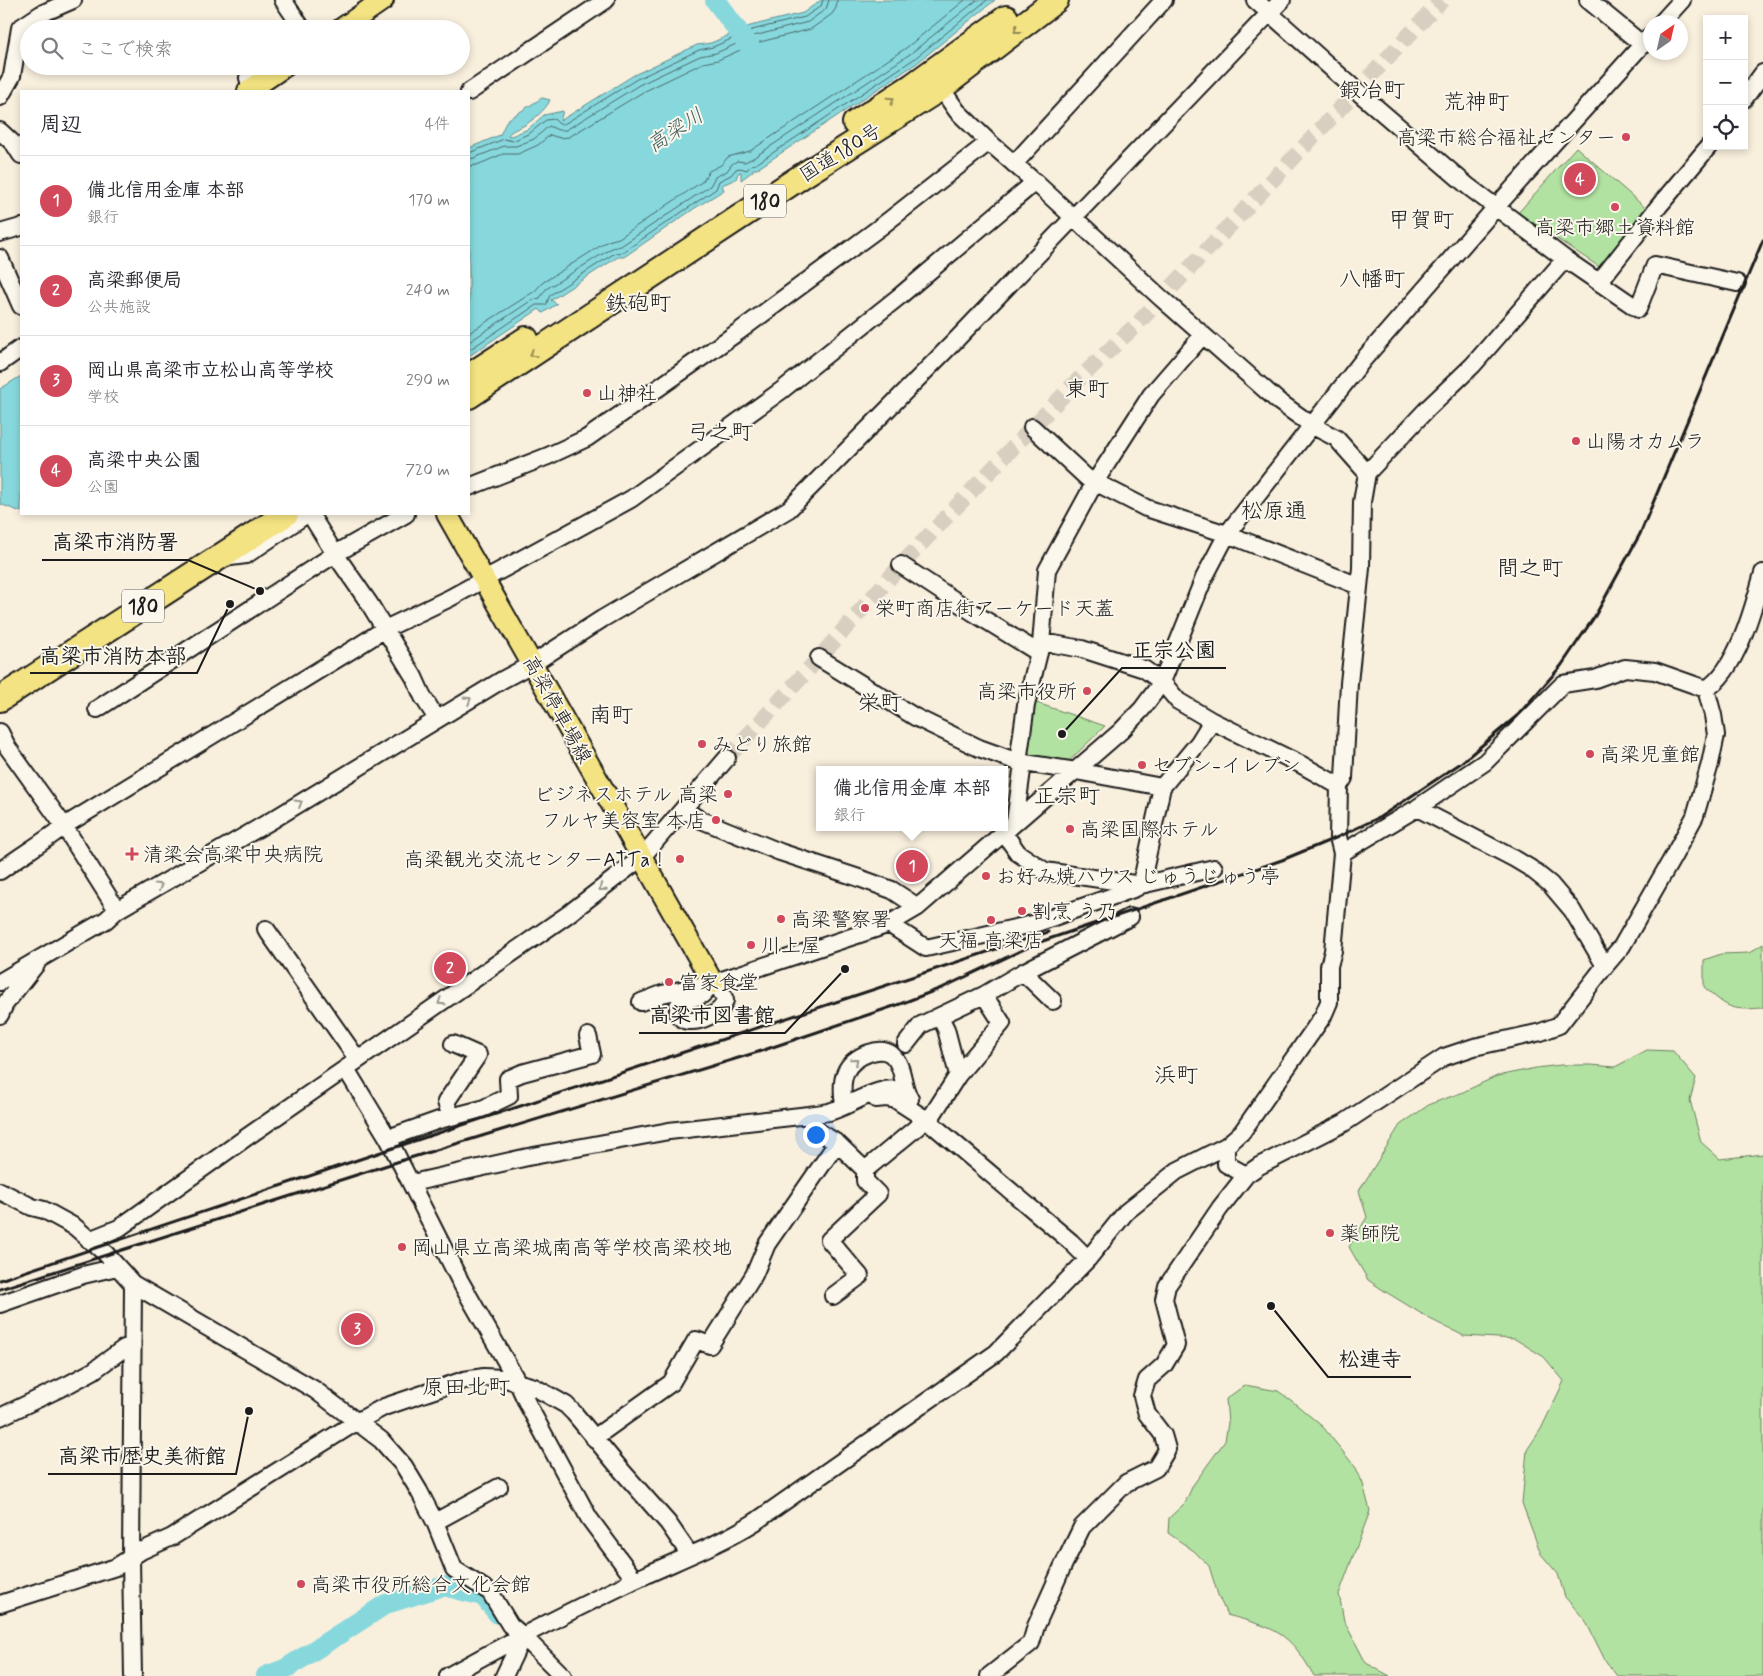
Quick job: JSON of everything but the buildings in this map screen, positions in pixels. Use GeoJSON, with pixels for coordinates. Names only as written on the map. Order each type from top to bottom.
{"type":"FeatureCollection","features":[{"type":"Feature","properties":{"kind":"highway","name":"国道180号"},"geometry":{"type":"LineString","coordinates":[[470,395],[802,176],[936,80],[1029,0]]}},
{"type":"Feature","properties":{"kind":"highway","name":"国道180号"},"geometry":{"type":"LineString","coordinates":[[470,375],[936,80],[1056,0]]}},
{"type":"Feature","properties":{"kind":"highway","name":"180"},"geometry":{"type":"LineString","coordinates":[[0,682],[256,515]]}},
{"type":"Feature","properties":{"kind":"highway","name":"180"},"geometry":{"type":"LineString","coordinates":[[0,700],[284,515]]}},
{"type":"Feature","properties":{"kind":"main road"},"geometry":{"type":"LineString","coordinates":[[354,20],[383,0]]}},
{"type":"Feature","properties":{"kind":"main road"},"geometry":{"type":"LineString","coordinates":[[250,90],[272,75]]}},
{"type":"Feature","properties":{"kind":"main road","name":"高梁停車場線"},"geometry":{"type":"LineString","coordinates":[[448,515],[713,983]]}},
{"type":"Feature","properties":{"kind":"street"},"geometry":{"type":"LineString","coordinates":[[29,20],[44,7],[73,0]]}},
{"type":"Feature","properties":{"kind":"street"},"geometry":{"type":"LineString","coordinates":[[283,0],[297,20]]}},
{"type":"Feature","properties":{"kind":"street"},"geometry":{"type":"LineString","coordinates":[[470,91],[606,0]]}},
{"type":"Feature","properties":{"kind":"street"},"geometry":{"type":"LineString","coordinates":[[1014,164],[1164,0]]}},
{"type":"Feature","properties":{"kind":"street"},"geometry":{"type":"LineString","coordinates":[[1255,0],[1371,103],[1470,187],[1565,259],[1638,308],[1655,265],[1737,283]]}},
{"type":"Feature","properties":{"kind":"street"},"geometry":{"type":"LineString","coordinates":[[0,982],[43,955],[106,920],[117,910],[274,819],[437,719],[532,664],[602,619],[789,509],[954,342],[1282,0]]}},
{"type":"Feature","properties":{"kind":"street"},"geometry":{"type":"LineString","coordinates":[[1588,0],[1643,37]]}},
{"type":"Feature","properties":{"kind":"street"},"geometry":{"type":"LineString","coordinates":[[1668,15],[1682,0]]}},
{"type":"Feature","properties":{"kind":"street"},"geometry":{"type":"LineString","coordinates":[[0,97],[12,76],[20,28]]}},
{"type":"Feature","properties":{"kind":"street"},"geometry":{"type":"LineString","coordinates":[[1010,828],[1121,731],[1142,709],[1162,682],[1204,578],[1227,534],[1363,360],[1497,206],[1643,44]]}},
{"type":"Feature","properties":{"kind":"street"},"geometry":{"type":"LineString","coordinates":[[1748,94],[1763,74]]}},
{"type":"Feature","properties":{"kind":"street"},"geometry":{"type":"LineString","coordinates":[[250,90],[248,78],[252,75]]}},
{"type":"Feature","properties":{"kind":"street"},"geometry":{"type":"LineString","coordinates":[[936,80],[957,111],[989,142],[1074,217],[1203,336],[1278,401],[1313,426],[1336,438],[1367,473]]}},
{"type":"Feature","properties":{"kind":"street"},"geometry":{"type":"LineString","coordinates":[[0,131],[14,144],[20,153]]}},
{"type":"Feature","properties":{"kind":"street"},"geometry":{"type":"LineString","coordinates":[[470,487],[548,456],[587,438],[738,332],[884,225],[989,142]]}},
{"type":"Feature","properties":{"kind":"street"},"geometry":{"type":"LineString","coordinates":[[1599,282],[1706,150]]}},
{"type":"Feature","properties":{"kind":"street"},"geometry":{"type":"LineString","coordinates":[[0,871],[64,826],[385,629],[484,580],[631,499],[782,390],[901,295],[1034,182]]}},
{"type":"Feature","properties":{"kind":"street"},"geometry":{"type":"LineString","coordinates":[[0,234],[20,227]]}},
{"type":"Feature","properties":{"kind":"street"},"geometry":{"type":"LineString","coordinates":[[0,258],[20,304]]}},
{"type":"Feature","properties":{"kind":"street"},"geometry":{"type":"LineString","coordinates":[[448,1676],[523,1636],[635,1580],[735,1534],[755,1522],[996,1353],[1088,1259],[1126,1212],[1177,1171],[1226,1146],[1242,1132],[1275,1088],[1323,1016],[1328,1002],[1329,966],[1333,952],[1342,852],[1338,837],[1339,786],[1344,778],[1349,683],[1359,586],[1362,502],[1367,473],[1428,408],[1473,365],[1565,259]]}},
{"type":"Feature","properties":{"kind":"street"},"geometry":{"type":"LineString","coordinates":[[1203,336],[1151,395],[1095,482],[1047,570],[1040,649],[1026,705],[1021,762],[1010,828],[1018,853],[1045,871],[1141,884],[1214,868]]}},
{"type":"Feature","properties":{"kind":"street"},"geometry":{"type":"LineString","coordinates":[[0,363],[20,349]]}},
{"type":"Feature","properties":{"kind":"street"},"geometry":{"type":"LineString","coordinates":[[1032,428],[1087,478],[1146,508],[1227,534],[1359,586]]}},
{"type":"Feature","properties":{"kind":"street"},"geometry":{"type":"LineString","coordinates":[[216,559],[246,555],[307,515]]}},
{"type":"Feature","properties":{"kind":"street"},"geometry":{"type":"LineString","coordinates":[[310,515],[385,629],[437,719]]}},
{"type":"Feature","properties":{"kind":"street"},"geometry":{"type":"LineString","coordinates":[[97,709],[335,554],[404,515]]}},
{"type":"Feature","properties":{"kind":"street"},"geometry":{"type":"LineString","coordinates":[[902,565],[974,613],[1040,649],[1054,644],[1082,649],[1144,668],[1162,682],[1178,701],[1212,721],[1339,786]]}},
{"type":"Feature","properties":{"kind":"street"},"geometry":{"type":"LineString","coordinates":[[1706,689],[1714,684],[1733,660],[1763,573]]}},
{"type":"Feature","properties":{"kind":"street"},"geometry":{"type":"LineString","coordinates":[[820,658],[915,717],[979,748],[1021,762],[1162,787]]}},
{"type":"Feature","properties":{"kind":"street"},"geometry":{"type":"LineString","coordinates":[[1342,852],[1417,808],[1485,762],[1563,684],[1596,679],[1625,668],[1655,671],[1706,689]]}},
{"type":"Feature","properties":{"kind":"street"},"geometry":{"type":"LineString","coordinates":[[989,1676],[1031,1643],[1036,1626],[1082,1527],[1126,1483],[1156,1468],[1167,1449],[1163,1435],[1147,1414],[1142,1396],[1147,1380],[1164,1365],[1176,1345],[1164,1299],[1167,1286],[1220,1208],[1246,1175],[1344,1123],[1444,1057],[1474,1047],[1541,1032],[1559,1025],[1622,946],[1674,857],[1695,816],[1716,735],[1706,689]]}},
{"type":"Feature","properties":{"kind":"street"},"geometry":{"type":"LineString","coordinates":[[889,924],[926,948],[1037,923],[1136,888],[1141,884],[1162,787],[1198,742],[1212,721]]}},
{"type":"Feature","properties":{"kind":"street"},"geometry":{"type":"LineString","coordinates":[[0,732],[4,751],[64,826],[117,910]]}},
{"type":"Feature","properties":{"kind":"street"},"geometry":{"type":"LineString","coordinates":[[89,1240],[119,1228],[550,927],[641,858],[728,758]]}},
{"type":"Feature","properties":{"kind":"street"},"geometry":{"type":"LineString","coordinates":[[1417,808],[1523,863],[1550,884],[1572,910],[1605,966]]}},
{"type":"Feature","properties":{"kind":"street"},"geometry":{"type":"LineString","coordinates":[[683,809],[699,819],[780,852],[892,890],[918,907]]}},
{"type":"Feature","properties":{"kind":"street"},"geometry":{"type":"LineString","coordinates":[[641,1002],[662,994],[713,983],[889,924],[918,907],[1007,831]]}},
{"type":"Feature","properties":{"kind":"street"},"geometry":{"type":"LineString","coordinates":[[906,1044],[921,1025],[984,996],[1023,972],[1130,917]]}},
{"type":"Feature","properties":{"kind":"street"},"geometry":{"type":"LineString","coordinates":[[266,929],[352,1064],[460,1281],[517,1381],[589,1518],[635,1580]]}},
{"type":"Feature","properties":{"kind":"street"},"geometry":{"type":"LineString","coordinates":[[0,1015],[5,1004],[43,955]]}},
{"type":"Feature","properties":{"kind":"street"},"geometry":{"type":"LineString","coordinates":[[1023,972],[1053,1001]]}},
{"type":"Feature","properties":{"kind":"street"},"geometry":{"type":"LineString","coordinates":[[865,1170],[934,1114],[958,1075],[1002,1024],[984,996]]}},
{"type":"Feature","properties":{"kind":"street"},"geometry":{"type":"LineString","coordinates":[[940,1017],[946,1029],[958,1075]]}},
{"type":"Feature","properties":{"kind":"street"},"geometry":{"type":"LineString","coordinates":[[388,1138],[482,1109],[509,1096],[508,1079],[522,1073],[592,1054],[588,1036]]}},
{"type":"Feature","properties":{"kind":"street"},"geometry":{"type":"LineString","coordinates":[[451,1117],[446,1102],[478,1055],[453,1044]]}},
{"type":"Feature","properties":{"kind":"street"},"geometry":{"type":"LineString","coordinates":[[844,1105],[843,1081],[850,1064],[860,1056],[880,1050],[887,1052],[898,1063],[904,1080],[905,1091],[914,1105],[924,1113],[927,1120]]}},
{"type":"Feature","properties":{"kind":"street"},"geometry":{"type":"LineString","coordinates":[[412,1183],[528,1157],[669,1131],[830,1112],[890,1088],[905,1091]]}},
{"type":"Feature","properties":{"kind":"street"},"geometry":{"type":"LineString","coordinates":[[844,1105],[854,1107],[875,1099],[891,1099],[927,1120],[1071,1242],[1088,1259]]}},
{"type":"Feature","properties":{"kind":"street"},"geometry":{"type":"LineString","coordinates":[[809,1115],[816,1130],[837,1143],[865,1170],[865,1181],[878,1194],[829,1240],[860,1276],[833,1296]]}},
{"type":"Feature","properties":{"kind":"street"},"geometry":{"type":"LineString","coordinates":[[594,1438],[671,1383],[696,1340],[710,1345],[754,1275],[767,1244],[837,1143]]}},
{"type":"Feature","properties":{"kind":"street"},"geometry":{"type":"LineString","coordinates":[[1226,1146],[1226,1164],[1246,1175]]}},
{"type":"Feature","properties":{"kind":"street"},"geometry":{"type":"LineString","coordinates":[[0,1191],[75,1227],[106,1254],[133,1284],[315,1390],[381,1440],[404,1466],[435,1522],[454,1569],[490,1592],[510,1625],[563,1676]]}},
{"type":"Feature","properties":{"kind":"street"},"geometry":{"type":"LineString","coordinates":[[0,1304],[83,1276],[117,1267]]}},
{"type":"Feature","properties":{"kind":"street"},"geometry":{"type":"LineString","coordinates":[[133,1284],[130,1559],[133,1676]]}},
{"type":"Feature","properties":{"kind":"street"},"geometry":{"type":"LineString","coordinates":[[0,1416],[77,1380],[131,1345]]}},
{"type":"Feature","properties":{"kind":"street"},"geometry":{"type":"LineString","coordinates":[[0,1604],[84,1579],[116,1567],[172,1537],[358,1421],[384,1407],[464,1380],[484,1377],[517,1381],[534,1387],[566,1405],[668,1523],[690,1555]]}},
{"type":"Feature","properties":{"kind":"street"},"geometry":{"type":"LineString","coordinates":[[435,1522],[499,1487]]}},
{"type":"Feature","properties":{"kind":"street"},"geometry":{"type":"LineString","coordinates":[[504,1676],[523,1636]]}},
{"type":"Feature","properties":{"kind":"green space"},"geometry":{"type":"Polygon","coordinates":[[[1576,147],[1649,211],[1604,270],[1518,213],[1576,147]]]}},
{"type":"Feature","properties":{"kind":"green space"},"geometry":{"type":"Polygon","coordinates":[[[1031,701],[1105,726],[1065,765],[1027,759],[1031,701]]]}},
{"type":"Feature","properties":{"kind":"green space"},"geometry":{"type":"Polygon","coordinates":[[[1763,944],[1763,1007],[1735,1008],[1718,999],[1704,987],[1704,960],[1721,954],[1749,953],[1763,944]]]}},
{"type":"Feature","properties":{"kind":"green space"},"geometry":{"type":"Polygon","coordinates":[[[1647,1050],[1673,1051],[1696,1078],[1690,1100],[1701,1142],[1720,1159],[1763,1154],[1763,1676],[1617,1676],[1605,1660],[1585,1620],[1565,1597],[1558,1574],[1541,1554],[1522,1503],[1527,1450],[1541,1429],[1564,1381],[1544,1357],[1515,1339],[1464,1336],[1430,1319],[1386,1292],[1368,1280],[1349,1247],[1367,1217],[1359,1191],[1400,1125],[1430,1104],[1461,1093],[1497,1076],[1561,1065],[1615,1067],[1647,1050]]]}},
{"type":"Feature","properties":{"kind":"green space"},"geometry":{"type":"Polygon","coordinates":[[[1245,1385],[1278,1391],[1292,1401],[1323,1427],[1356,1468],[1363,1484],[1370,1511],[1339,1594],[1344,1621],[1366,1663],[1390,1676],[1314,1676],[1297,1649],[1288,1640],[1269,1628],[1227,1615],[1218,1595],[1209,1566],[1194,1551],[1168,1533],[1169,1518],[1185,1503],[1193,1485],[1225,1441],[1228,1423],[1226,1399],[1245,1385]]]}},
{"type":"Feature","properties":{"kind":"water","name":"高梁川"},"geometry":{"type":"Polygon","coordinates":[[[821,0],[995,0],[917,63],[757,169],[753,169],[741,180],[741,172],[738,173],[736,179],[722,185],[724,190],[624,257],[618,257],[551,300],[557,304],[543,313],[539,309],[470,355],[470,148],[500,135],[507,120],[542,98],[550,100],[542,111],[508,135],[511,136],[528,129],[544,115],[563,111],[560,121],[634,75],[697,45],[711,43],[750,26],[803,13],[821,0]]]}},
{"type":"Feature","properties":{"kind":"water"},"geometry":{"type":"Polygon","coordinates":[[[20,377],[20,512],[0,504],[0,389],[20,377]]]}},
{"type":"Feature","properties":{"kind":"waterway"},"geometry":{"type":"LineString","coordinates":[[715,0],[753,51]]}},
{"type":"Feature","properties":{"kind":"waterway"},"geometry":{"type":"LineString","coordinates":[[266,1676],[285,1669],[386,1604],[444,1586],[483,1596],[498,1614]]}},
{"type":"Feature","properties":{"kind":"tunnel"},"geometry":{"type":"LineString","coordinates":[[727,758],[901,565],[1077,381],[1138,323],[1442,0]]}},
{"type":"Feature","properties":{"kind":"railway"},"geometry":{"type":"LineString","coordinates":[[0,1289],[400,1161],[758,1052],[900,1004],[944,987],[1037,943],[1282,860],[1380,817],[1461,763],[1518,715],[1561,666],[1595,616],[1640,534],[1763,240]]}},
{"type":"Feature","properties":{"kind":"railway"},"geometry":{"type":"LineString","coordinates":[[0,1280],[1048,932]]}},
{"type":"Feature","properties":{"kind":"place","name":"高梁市総合福祉センター"},"geometry":{"type":"Point","coordinates":[1626,137]}},
{"type":"Feature","properties":{"kind":"place","name":"高梁中央公園"},"geometry":{"type":"Point","coordinates":[1580,179]}},
{"type":"Feature","properties":{"kind":"place","name":"高梁市郷土資料館"},"geometry":{"type":"Point","coordinates":[1615,207]}},
{"type":"Feature","properties":{"kind":"place","name":"山神社"},"geometry":{"type":"Point","coordinates":[587,393]}},
{"type":"Feature","properties":{"kind":"place","name":"山陽オカムラ"},"geometry":{"type":"Point","coordinates":[1576,441]}},
{"type":"Feature","properties":{"kind":"place","name":"高梁市消防署"},"geometry":{"type":"Point","coordinates":[260,591]}},
{"type":"Feature","properties":{"kind":"place","name":"高梁市消防本部"},"geometry":{"type":"Point","coordinates":[230,604]}},
{"type":"Feature","properties":{"kind":"place","name":"栄町商店街アーケード天蓋"},"geometry":{"type":"Point","coordinates":[865,608]}},
{"type":"Feature","properties":{"kind":"place","name":"高梁市役所"},"geometry":{"type":"Point","coordinates":[1087,691]}},
{"type":"Feature","properties":{"kind":"place","name":"正宗公園"},"geometry":{"type":"Point","coordinates":[1062,734]}},
{"type":"Feature","properties":{"kind":"place","name":"みどり旅館"},"geometry":{"type":"Point","coordinates":[702,744]}},
{"type":"Feature","properties":{"kind":"place","name":"高梁児童館"},"geometry":{"type":"Point","coordinates":[1590,754]}},
{"type":"Feature","properties":{"kind":"place","name":"セブン-イレブン"},"geometry":{"type":"Point","coordinates":[1142,765]}},
{"type":"Feature","properties":{"kind":"place","name":"ビジネスホテル 高梁"},"geometry":{"type":"Point","coordinates":[728,794]}},
{"type":"Feature","properties":{"kind":"place","name":"フルヤ美容室 本店"},"geometry":{"type":"Point","coordinates":[716,820]}},
{"type":"Feature","properties":{"kind":"place","name":"高梁国際ホテル"},"geometry":{"type":"Point","coordinates":[1070,829]}},
{"type":"Feature","properties":{"kind":"place","name":"清梁会高梁中央病院"},"geometry":{"type":"Point","coordinates":[132,854]}},
{"type":"Feature","properties":{"kind":"place","name":"高梁観光交流センターATTa！"},"geometry":{"type":"Point","coordinates":[680,859]}},
{"type":"Feature","properties":{"kind":"place","name":"備北信用金庫 本部"},"geometry":{"type":"Point","coordinates":[912,866]}},
{"type":"Feature","properties":{"kind":"place","name":"お好み焼ハウス じゅうじゅう亭"},"geometry":{"type":"Point","coordinates":[986,876]}},
{"type":"Feature","properties":{"kind":"place","name":"割烹 う乃"},"geometry":{"type":"Point","coordinates":[1022,911]}},
{"type":"Feature","properties":{"kind":"place","name":"高梁警察署"},"geometry":{"type":"Point","coordinates":[781,919]}},
{"type":"Feature","properties":{"kind":"place","name":"天福 高梁店"},"geometry":{"type":"Point","coordinates":[991,920]}},
{"type":"Feature","properties":{"kind":"place","name":"川上屋"},"geometry":{"type":"Point","coordinates":[751,945]}},
{"type":"Feature","properties":{"kind":"place","name":"高梁郵便局"},"geometry":{"type":"Point","coordinates":[450,968]}},
{"type":"Feature","properties":{"kind":"place","name":"高梁市図書館"},"geometry":{"type":"Point","coordinates":[845,969]}},
{"type":"Feature","properties":{"kind":"place","name":"富家食堂"},"geometry":{"type":"Point","coordinates":[669,982]}},
{"type":"Feature","properties":{"kind":"place","name":"薬師院"},"geometry":{"type":"Point","coordinates":[1330,1233]}},
{"type":"Feature","properties":{"kind":"place","name":"岡山県立高梁城南高等学校高梁校地"},"geometry":{"type":"Point","coordinates":[402,1247]}},
{"type":"Feature","properties":{"kind":"place","name":"松連寺"},"geometry":{"type":"Point","coordinates":[1271,1306]}},
{"type":"Feature","properties":{"kind":"place","name":"岡山県高梁市立松山高等学校"},"geometry":{"type":"Point","coordinates":[357,1329]}},
{"type":"Feature","properties":{"kind":"place","name":"高梁市歴史美術館"},"geometry":{"type":"Point","coordinates":[249,1411]}},
{"type":"Feature","properties":{"kind":"place","name":"高梁市役所総合文化会館"},"geometry":{"type":"Point","coordinates":[301,1584]}},
{"type":"Feature","properties":{"kind":"district","name":"鍜冶町"},"geometry":{"type":"Point","coordinates":[1372,89]}},
{"type":"Feature","properties":{"kind":"district","name":"荒神町"},"geometry":{"type":"Point","coordinates":[1476,101]}},
{"type":"Feature","properties":{"kind":"district","name":"甲賀町"},"geometry":{"type":"Point","coordinates":[1421,219]}},
{"type":"Feature","properties":{"kind":"district","name":"八幡町"},"geometry":{"type":"Point","coordinates":[1372,278]}},
{"type":"Feature","properties":{"kind":"district","name":"鉄砲町"},"geometry":{"type":"Point","coordinates":[638,302]}},
{"type":"Feature","properties":{"kind":"district","name":"東町"},"geometry":{"type":"Point","coordinates":[1087,388]}},
{"type":"Feature","properties":{"kind":"district","name":"弓之町"},"geometry":{"type":"Point","coordinates":[720,431]}},
{"type":"Feature","properties":{"kind":"district","name":"松原通"},"geometry":{"type":"Point","coordinates":[1274,510]}},
{"type":"Feature","properties":{"kind":"district","name":"間之町"},"geometry":{"type":"Point","coordinates":[1530,567]}},
{"type":"Feature","properties":{"kind":"district","name":"栄町"},"geometry":{"type":"Point","coordinates":[880,702]}},
{"type":"Feature","properties":{"kind":"district","name":"南町"},"geometry":{"type":"Point","coordinates":[611,714]}},
{"type":"Feature","properties":{"kind":"district","name":"正宗町"},"geometry":{"type":"Point","coordinates":[1067,795]}},
{"type":"Feature","properties":{"kind":"district","name":"浜町"},"geometry":{"type":"Point","coordinates":[1176,1074]}},
{"type":"Feature","properties":{"kind":"district","name":"原田北町"},"geometry":{"type":"Point","coordinates":[466,1386]}}]}
